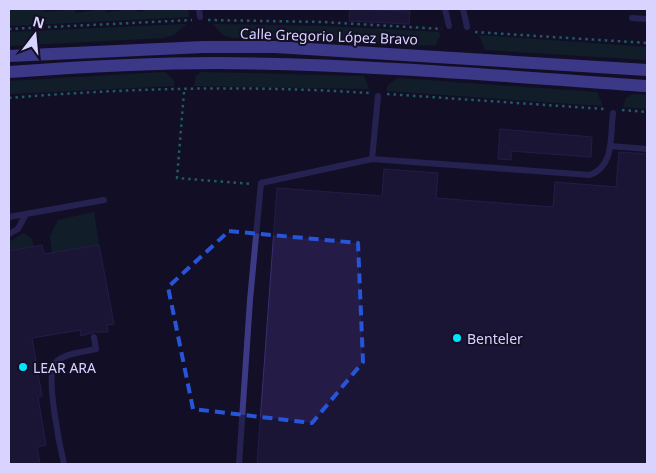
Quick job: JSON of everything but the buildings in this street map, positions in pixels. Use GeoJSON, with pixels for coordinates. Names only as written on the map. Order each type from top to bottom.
{"type":"FeatureCollection","features":[{"type":"Feature","properties":{"kind":"main road","name":"Calle Gregorio López Bravo"},"geometry":{"type":"LineString","coordinates":[[9,56],[203,47],[275,47],[647,70]]}},
{"type":"Feature","properties":{"kind":"main road"},"geometry":{"type":"LineString","coordinates":[[9,72],[178,64],[270,64],[360,66],[647,86]]}},
{"type":"Feature","properties":{"kind":"lane"},"geometry":{"type":"LineString","coordinates":[[198,19],[199,9]]}},
{"type":"Feature","properties":{"kind":"lane"},"geometry":{"type":"LineString","coordinates":[[445,9],[449,28]]}},
{"type":"Feature","properties":{"kind":"lane"},"geometry":{"type":"LineString","coordinates":[[463,9],[468,29]]}},
{"type":"Feature","properties":{"kind":"lane"},"geometry":{"type":"LineString","coordinates":[[632,18],[647,19]]}},
{"type":"Feature","properties":{"kind":"lane"},"geometry":{"type":"LineString","coordinates":[[372,159],[378,96]]}},
{"type":"Feature","properties":{"kind":"lane"},"geometry":{"type":"LineString","coordinates":[[239,464],[250,300],[261,183],[372,159],[590,175],[605,165],[610,146],[613,113]]}},
{"type":"Feature","properties":{"kind":"lane"},"geometry":{"type":"LineString","coordinates":[[610,146],[647,149]]}},
{"type":"Feature","properties":{"kind":"lane"},"geometry":{"type":"LineString","coordinates":[[9,217],[104,200]]}},
{"type":"Feature","properties":{"kind":"lane"},"geometry":{"type":"LineString","coordinates":[[9,234],[18,229],[26,214]]}},
{"type":"Feature","properties":{"kind":"lane"},"geometry":{"type":"LineString","coordinates":[[64,464],[53,398],[52,372],[55,364],[65,357],[96,349],[94,337]]}},
{"type":"Feature","properties":{"kind":"path"},"geometry":{"type":"LineString","coordinates":[[9,29],[198,19],[449,28]]}},
{"type":"Feature","properties":{"kind":"path"},"geometry":{"type":"LineString","coordinates":[[468,29],[647,44]]}},
{"type":"Feature","properties":{"kind":"path"},"geometry":{"type":"LineString","coordinates":[[9,98],[91,92],[195,89],[310,90],[647,112]]}},
{"type":"Feature","properties":{"kind":"path"},"geometry":{"type":"LineString","coordinates":[[184,92],[177,178],[244,184],[261,183]]}},
{"type":"Feature","properties":{"kind":"highlighted area"},"geometry":{"type":"Polygon","coordinates":[[[229,231],[358,243],[363,362],[312,423],[193,409],[168,287],[229,231]]]}},
{"type":"Feature","properties":{"kind":"green space"},"geometry":{"type":"Polygon","coordinates":[[[9,9],[44,9],[45,12],[75,9],[75,13],[105,9],[106,12],[136,9],[137,12],[154,9],[188,9],[189,17],[9,26],[9,9]]]}},
{"type":"Feature","properties":{"kind":"green space"},"geometry":{"type":"Polygon","coordinates":[[[186,24],[174,35],[163,38],[9,46],[9,32],[186,24]]]}},
{"type":"Feature","properties":{"kind":"green space"},"geometry":{"type":"Polygon","coordinates":[[[213,24],[326,26],[439,32],[440,36],[435,46],[318,39],[233,38],[223,35],[213,24]]]}},
{"type":"Feature","properties":{"kind":"green space"},"geometry":{"type":"Polygon","coordinates":[[[479,35],[647,47],[647,60],[485,50],[479,35]]]}},
{"type":"Feature","properties":{"kind":"green space"},"geometry":{"type":"Polygon","coordinates":[[[165,72],[174,80],[174,86],[9,94],[9,81],[165,72]]]}},
{"type":"Feature","properties":{"kind":"green space"},"geometry":{"type":"Polygon","coordinates":[[[201,72],[364,76],[369,89],[194,86],[196,76],[201,72]]]}},
{"type":"Feature","properties":{"kind":"green space"},"geometry":{"type":"Polygon","coordinates":[[[398,78],[597,92],[603,106],[386,91],[388,85],[398,78]]]}},
{"type":"Feature","properties":{"kind":"green space"},"geometry":{"type":"Polygon","coordinates":[[[633,94],[647,95],[647,109],[623,107],[626,98],[633,94]]]}},
{"type":"Feature","properties":{"kind":"green space"},"geometry":{"type":"Polygon","coordinates":[[[94,212],[99,245],[52,253],[50,236],[58,220],[94,212]]]}},
{"type":"Feature","properties":{"kind":"green space"},"geometry":{"type":"Polygon","coordinates":[[[24,233],[32,239],[35,256],[23,249],[9,251],[9,242],[24,233]]]}},
{"type":"Feature","properties":{"kind":"place","name":"Benteler"},"geometry":{"type":"Point","coordinates":[457,338]}},
{"type":"Feature","properties":{"kind":"place","name":"LEAR ARA"},"geometry":{"type":"Point","coordinates":[23,367]}}]}
